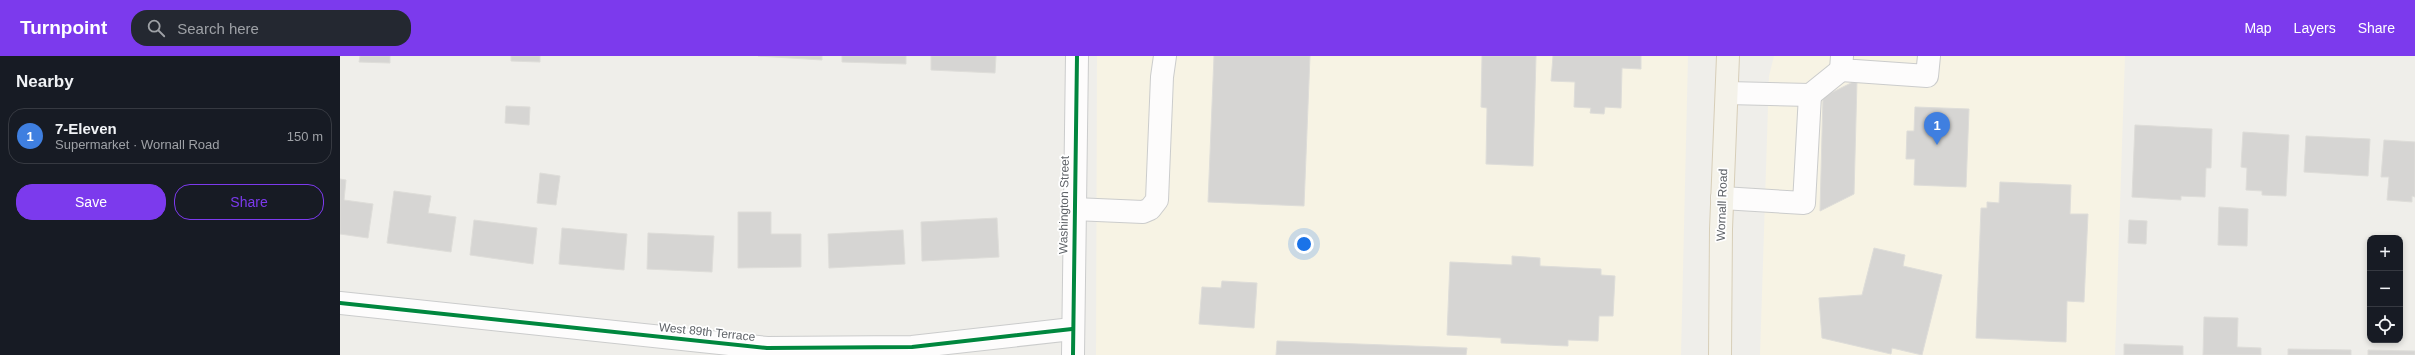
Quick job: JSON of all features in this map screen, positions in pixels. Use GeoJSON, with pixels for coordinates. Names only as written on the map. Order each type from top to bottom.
{"type":"FeatureCollection","features":[{"type":"Feature","properties":{"kind":"main road","name":"Wornall Road"},"geometry":{"type":"LineString","coordinates":[[1720,355],[1722,198],[1728,56]]}},
{"type":"Feature","properties":{"kind":"street","name":"Washington Street"},"geometry":{"type":"LineString","coordinates":[[1073,355],[1072,329],[1077,56]]}},
{"type":"Feature","properties":{"kind":"street"},"geometry":{"type":"LineString","coordinates":[[1074,209],[1143,212],[1150,209],[1157,200],[1162,77],[1165,56]]}},
{"type":"Feature","properties":{"kind":"street"},"geometry":{"type":"LineString","coordinates":[[1722,198],[1804,203],[1810,95],[1841,63],[1927,76],[1929,56]]}},
{"type":"Feature","properties":{"kind":"street"},"geometry":{"type":"LineString","coordinates":[[1727,93],[1810,95]]}},
{"type":"Feature","properties":{"kind":"street","name":"West 89th Terrace"},"geometry":{"type":"LineString","coordinates":[[340,303],[767,348],[912,347],[1072,329]]}},
{"type":"Feature","properties":{"kind":"shaded area"},"geometry":{"type":"Polygon","coordinates":[[[1097,56],[1688,56],[1681,355],[1096,355],[1097,56]]]}},
{"type":"Feature","properties":{"kind":"shaded area"},"geometry":{"type":"Polygon","coordinates":[[[1774,56],[2125,56],[2115,355],[1760,355],[1769,76],[1774,56]]]}},
{"type":"Feature","properties":{"kind":"building"},"geometry":{"type":"Polygon","coordinates":[[[360,56],[390,56],[390,63],[359,62],[360,56]]]}},
{"type":"Feature","properties":{"kind":"building"},"geometry":{"type":"Polygon","coordinates":[[[511,56],[540,56],[540,62],[511,61],[511,56]]]}},
{"type":"Feature","properties":{"kind":"building"},"geometry":{"type":"Polygon","coordinates":[[[758,56],[822,56],[822,60],[758,56]]]}},
{"type":"Feature","properties":{"kind":"building"},"geometry":{"type":"Polygon","coordinates":[[[842,56],[906,56],[906,64],[842,62],[842,56]]]}},
{"type":"Feature","properties":{"kind":"building"},"geometry":{"type":"Polygon","coordinates":[[[931,56],[996,56],[995,73],[931,70],[931,56]]]}},
{"type":"Feature","properties":{"kind":"building"},"geometry":{"type":"Polygon","coordinates":[[[1214,56],[1310,56],[1304,206],[1208,202],[1214,56]]]}},
{"type":"Feature","properties":{"kind":"building"},"geometry":{"type":"Polygon","coordinates":[[[1482,56],[1536,56],[1533,166],[1486,164],[1487,108],[1481,107],[1482,56]]]}},
{"type":"Feature","properties":{"kind":"building"},"geometry":{"type":"Polygon","coordinates":[[[1553,56],[1641,56],[1641,69],[1622,68],[1621,108],[1605,107],[1604,114],[1590,113],[1591,108],[1574,107],[1575,82],[1551,81],[1553,56]]]}},
{"type":"Feature","properties":{"kind":"building"},"geometry":{"type":"Polygon","coordinates":[[[1857,80],[1854,194],[1820,211],[1823,97],[1857,80]]]}},
{"type":"Feature","properties":{"kind":"building"},"geometry":{"type":"Polygon","coordinates":[[[506,106],[530,107],[529,125],[505,123],[506,106]]]}},
{"type":"Feature","properties":{"kind":"building"},"geometry":{"type":"Polygon","coordinates":[[[1915,107],[1969,109],[1966,187],[1914,185],[1915,159],[1906,159],[1907,131],[1914,131],[1915,107]]]}},
{"type":"Feature","properties":{"kind":"building"},"geometry":{"type":"Polygon","coordinates":[[[2135,125],[2212,129],[2211,168],[2206,168],[2205,197],[2181,196],[2181,200],[2132,197],[2135,125]]]}},
{"type":"Feature","properties":{"kind":"building"},"geometry":{"type":"Polygon","coordinates":[[[2243,132],[2289,135],[2286,196],[2262,195],[2262,191],[2246,190],[2247,168],[2241,167],[2243,132]]]}},
{"type":"Feature","properties":{"kind":"building"},"geometry":{"type":"Polygon","coordinates":[[[2306,136],[2370,139],[2368,176],[2304,172],[2306,136]]]}},
{"type":"Feature","properties":{"kind":"building"},"geometry":{"type":"Polygon","coordinates":[[[2384,140],[2415,142],[2415,197],[2412,196],[2412,202],[2387,200],[2389,177],[2381,177],[2384,140]]]}},
{"type":"Feature","properties":{"kind":"building"},"geometry":{"type":"Polygon","coordinates":[[[540,173],[560,176],[556,205],[537,203],[540,173]]]}},
{"type":"Feature","properties":{"kind":"building"},"geometry":{"type":"Polygon","coordinates":[[[340,179],[346,180],[344,200],[373,204],[368,238],[340,234],[340,179]]]}},
{"type":"Feature","properties":{"kind":"building"},"geometry":{"type":"Polygon","coordinates":[[[2000,182],[2071,185],[2070,214],[2088,214],[2084,302],[2067,301],[2066,342],[1976,338],[1981,208],[1987,208],[1987,202],[1999,203],[2000,182]]]}},
{"type":"Feature","properties":{"kind":"building"},"geometry":{"type":"Polygon","coordinates":[[[394,191],[431,196],[428,213],[456,217],[451,252],[387,243],[394,191]]]}},
{"type":"Feature","properties":{"kind":"building"},"geometry":{"type":"Polygon","coordinates":[[[2219,207],[2248,209],[2247,246],[2218,245],[2219,207]]]}},
{"type":"Feature","properties":{"kind":"building"},"geometry":{"type":"Polygon","coordinates":[[[738,212],[771,212],[771,234],[801,234],[801,267],[738,268],[738,212]]]}},
{"type":"Feature","properties":{"kind":"building"},"geometry":{"type":"Polygon","coordinates":[[[997,218],[999,257],[922,261],[921,222],[997,218]]]}},
{"type":"Feature","properties":{"kind":"building"},"geometry":{"type":"Polygon","coordinates":[[[474,220],[537,228],[533,264],[470,255],[474,220]]]}},
{"type":"Feature","properties":{"kind":"building"},"geometry":{"type":"Polygon","coordinates":[[[2129,220],[2147,221],[2146,244],[2128,243],[2129,220]]]}},
{"type":"Feature","properties":{"kind":"building"},"geometry":{"type":"Polygon","coordinates":[[[562,228],[627,234],[624,270],[559,264],[562,228]]]}},
{"type":"Feature","properties":{"kind":"building"},"geometry":{"type":"Polygon","coordinates":[[[903,230],[905,264],[829,268],[828,234],[903,230]]]}},
{"type":"Feature","properties":{"kind":"building"},"geometry":{"type":"Polygon","coordinates":[[[648,233],[714,236],[712,272],[647,269],[648,233]]]}},
{"type":"Feature","properties":{"kind":"building"},"geometry":{"type":"Polygon","coordinates":[[[1874,248],[1905,255],[1903,266],[1942,275],[1922,355],[1892,348],[1891,354],[1822,338],[1819,298],[1862,295],[1874,248]]]}},
{"type":"Feature","properties":{"kind":"building"},"geometry":{"type":"Polygon","coordinates":[[[1512,256],[1540,258],[1540,266],[1601,269],[1601,275],[1615,276],[1613,316],[1599,316],[1598,341],[1568,340],[1568,346],[1501,343],[1501,338],[1447,335],[1450,262],[1512,265],[1512,256]]]}},
{"type":"Feature","properties":{"kind":"building"},"geometry":{"type":"Polygon","coordinates":[[[1222,281],[1257,283],[1254,328],[1199,324],[1202,287],[1221,288],[1222,281]]]}},
{"type":"Feature","properties":{"kind":"building"},"geometry":{"type":"Polygon","coordinates":[[[2204,317],[2238,318],[2237,347],[2261,348],[2261,355],[2203,355],[2204,317]]]}},
{"type":"Feature","properties":{"kind":"building"},"geometry":{"type":"Polygon","coordinates":[[[1277,341],[1467,348],[1466,355],[1276,355],[1277,341]]]}},
{"type":"Feature","properties":{"kind":"building"},"geometry":{"type":"Polygon","coordinates":[[[2124,344],[2183,346],[2183,355],[2124,355],[2124,344]]]}},
{"type":"Feature","properties":{"kind":"building"},"geometry":{"type":"Polygon","coordinates":[[[2288,349],[2351,350],[2351,355],[2288,355],[2288,349]]]}},
{"type":"Feature","properties":{"kind":"building"},"geometry":{"type":"Polygon","coordinates":[[[2368,350],[2415,351],[2415,355],[2368,355],[2368,350]]]}},
{"type":"Feature","properties":{"kind":"cycle path"},"geometry":{"type":"LineString","coordinates":[[1073,355],[1077,56]]}},
{"type":"Feature","properties":{"kind":"cycle path"},"geometry":{"type":"LineString","coordinates":[[340,303],[767,348],[912,347],[1072,329]]}},
{"type":"Feature","properties":{"kind":"place","name":"7-Eleven"},"geometry":{"type":"Point","coordinates":[1937,145]}}]}
